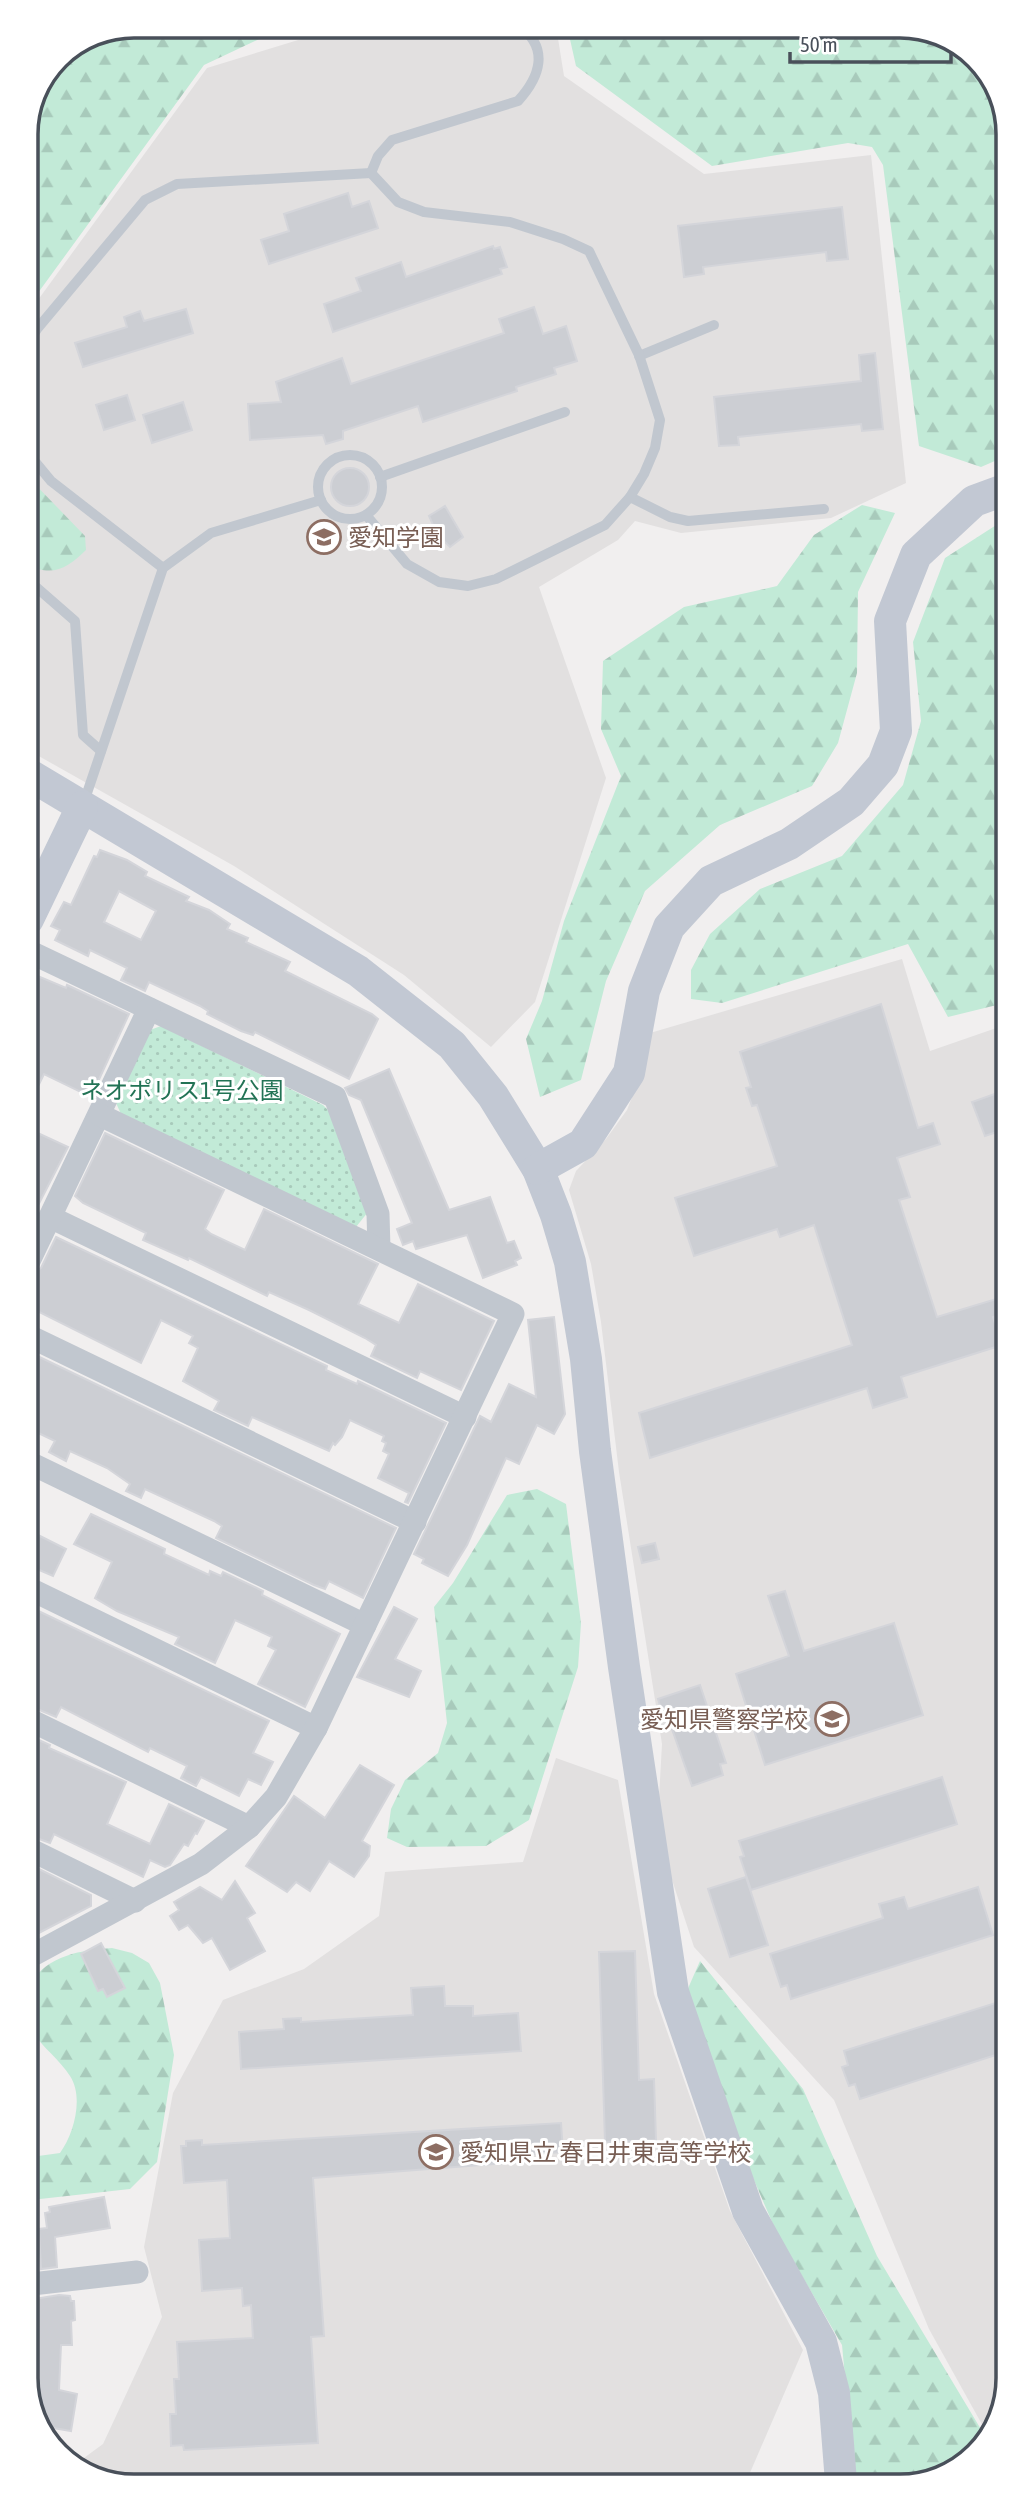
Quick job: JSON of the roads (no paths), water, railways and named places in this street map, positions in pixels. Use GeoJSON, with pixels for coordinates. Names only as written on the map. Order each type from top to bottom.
{"type":"FeatureCollection","features":[{"type":"Feature","properties":{"kind":"street"},"geometry":{"type":"LineString","coordinates":[[538,1169],[583,1144],[629,1073],[644,991],[669,927],[711,881],[789,844],[852,803],[883,765],[896,731],[890,621],[916,555],[974,501],[996,493]]}},
{"type":"Feature","properties":{"kind":"street"},"geometry":{"type":"LineString","coordinates":[[39,781],[358,971],[405,1005],[452,1045],[493,1096],[538,1169],[570,1262],[586,1359],[595,1451],[624,1667],[673,1992],[748,2211],[821,2342],[834,2393],[840,2474]]}},
{"type":"Feature","properties":{"kind":"street"},"geometry":{"type":"LineString","coordinates":[[39,896],[82,807]]}},
{"type":"Feature","properties":{"kind":"street"},"geometry":{"type":"LineString","coordinates":[[39,956],[335,1097],[378,1214],[379,1249]]}},
{"type":"Feature","properties":{"kind":"street"},"geometry":{"type":"LineString","coordinates":[[39,1240],[149,1009]]}},
{"type":"Feature","properties":{"kind":"street"},"geometry":{"type":"LineString","coordinates":[[39,1952],[201,1864],[249,1827],[276,1797],[316,1728],[513,1314],[100,1115]]}},
{"type":"Feature","properties":{"kind":"street"},"geometry":{"type":"LineString","coordinates":[[50,1217],[465,1417]]}},
{"type":"Feature","properties":{"kind":"street"},"geometry":{"type":"LineString","coordinates":[[39,1341],[415,1522]]}},
{"type":"Feature","properties":{"kind":"street"},"geometry":{"type":"LineString","coordinates":[[39,1467],[365,1625]]}},
{"type":"Feature","properties":{"kind":"street"},"geometry":{"type":"LineString","coordinates":[[39,1594],[316,1728]]}},
{"type":"Feature","properties":{"kind":"street"},"geometry":{"type":"LineString","coordinates":[[39,1724],[249,1827]]}},
{"type":"Feature","properties":{"kind":"street"},"geometry":{"type":"LineString","coordinates":[[39,1854],[135,1901]]}},
{"type":"Feature","properties":{"kind":"street"},"geometry":{"type":"LineString","coordinates":[[39,2283],[137,2272]]}},
{"type":"Feature","properties":{"kind":"lane"},"geometry":{"type":"LineString","coordinates":[[371,173],[378,156],[392,140],[518,101],[533,85],[540,58],[535,39]]}},
{"type":"Feature","properties":{"kind":"lane"},"geometry":{"type":"LineString","coordinates":[[39,327],[145,200],[177,184],[371,173]]}},
{"type":"Feature","properties":{"kind":"lane"},"geometry":{"type":"LineString","coordinates":[[366,515],[407,564],[439,582],[468,586],[496,579],[605,525],[629,497],[655,448],[660,420],[639,356],[589,251],[563,239],[510,222],[424,212],[398,202],[371,173]]}},
{"type":"Feature","properties":{"kind":"lane"},"geometry":{"type":"LineString","coordinates":[[639,356],[714,325]]}},
{"type":"Feature","properties":{"kind":"lane"},"geometry":{"type":"LineString","coordinates":[[380,477],[565,412]]}},
{"type":"Feature","properties":{"kind":"lane"},"geometry":{"type":"LineString","coordinates":[[355,455],[363,458],[377,469],[380,477],[382,486],[378,503],[366,515],[349,519],[340,517],[332,514],[321,500],[320,475],[338,457],[355,455]]}},
{"type":"Feature","properties":{"kind":"lane"},"geometry":{"type":"LineString","coordinates":[[39,466],[51,481],[163,568]]}},
{"type":"Feature","properties":{"kind":"lane"},"geometry":{"type":"LineString","coordinates":[[629,497],[670,517],[688,521],[824,509]]}},
{"type":"Feature","properties":{"kind":"lane"},"geometry":{"type":"LineString","coordinates":[[82,807],[163,568],[211,533],[321,500]]}},
{"type":"Feature","properties":{"kind":"lane"},"geometry":{"type":"LineString","coordinates":[[39,590],[75,621],[83,735],[101,751]]}},
{"type":"Feature","properties":{"kind":"place","name":"愛知学園"},"geometry":{"type":"Point","coordinates":[324,537]}},
{"type":"Feature","properties":{"kind":"place","name":"愛知県警察学校"},"geometry":{"type":"Point","coordinates":[832,1719]}},
{"type":"Feature","properties":{"kind":"place","name":"愛知県立 春日井東高等学校"},"geometry":{"type":"Point","coordinates":[436,2152]}},
{"type":"Feature","properties":{"kind":"park label","name":"ネオポリス1号公園"},"geometry":{"type":"Point","coordinates":[182,1090]}}]}
